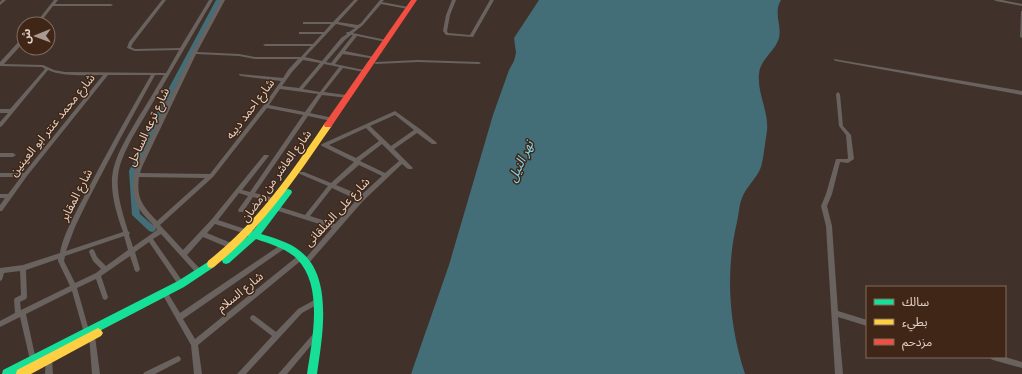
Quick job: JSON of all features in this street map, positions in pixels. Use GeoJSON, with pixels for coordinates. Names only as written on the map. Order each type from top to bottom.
{"type":"FeatureCollection","features":[{"type":"Feature","properties":{"kind":"main road","name":"شارع العاشر من رمضان"},"geometry":{"type":"LineString","coordinates":[[276,204],[331,119],[364,71],[375,61],[386,41],[414,0]]}},
{"type":"Feature","properties":{"kind":"main road","name":"شارع العاشر من رمضان"},"geometry":{"type":"LineString","coordinates":[[7,374],[167,297],[209,272],[238,251],[302,173],[323,144],[375,61],[418,0]]}},
{"type":"Feature","properties":{"kind":"main road","name":"شارع العاشر من رمضان"},"geometry":{"type":"LineString","coordinates":[[21,374],[49,360],[90,334],[200,273],[252,234]]}},
{"type":"Feature","properties":{"kind":"main road"},"geometry":{"type":"LineString","coordinates":[[252,234],[303,259],[313,274],[318,301],[312,374]]}},
{"type":"Feature","properties":{"kind":"street"},"geometry":{"type":"LineString","coordinates":[[0,4],[4,0]]}},
{"type":"Feature","properties":{"kind":"street"},"geometry":{"type":"LineString","coordinates":[[44,16],[56,0]]}},
{"type":"Feature","properties":{"kind":"street"},"geometry":{"type":"LineString","coordinates":[[164,0],[130,44],[129,48],[135,50],[180,49]]}},
{"type":"Feature","properties":{"kind":"street","name":"شارع ترعه الساحل"},"geometry":{"type":"LineString","coordinates":[[138,270],[132,253],[116,191],[115,175],[124,147],[180,49],[211,0]]}},
{"type":"Feature","properties":{"kind":"street","name":"شارع ترعه الساحل"},"geometry":{"type":"LineString","coordinates":[[200,273],[155,226],[138,203],[135,189],[136,175],[194,53],[223,0]]}},
{"type":"Feature","properties":{"kind":"street","name":"شارع احمد ديبه"},"geometry":{"type":"LineString","coordinates":[[155,226],[211,176],[266,106],[301,58],[336,23],[356,0]]}},
{"type":"Feature","properties":{"kind":"street"},"geometry":{"type":"LineString","coordinates":[[454,0],[444,31],[446,34],[471,36],[492,0]]}},
{"type":"Feature","properties":{"kind":"street"},"geometry":{"type":"LineString","coordinates":[[996,0],[1022,5]]}},
{"type":"Feature","properties":{"kind":"street"},"geometry":{"type":"LineString","coordinates":[[300,90],[322,62],[348,33],[359,27],[381,2],[408,8]]}},
{"type":"Feature","properties":{"kind":"street"},"geometry":{"type":"LineString","coordinates":[[53,5],[111,5]]}},
{"type":"Feature","properties":{"kind":"street"},"geometry":{"type":"LineString","coordinates":[[1022,12],[1022,37]]}},
{"type":"Feature","properties":{"kind":"street"},"geometry":{"type":"LineString","coordinates":[[304,23],[336,23],[359,27]]}},
{"type":"Feature","properties":{"kind":"street"},"geometry":{"type":"LineString","coordinates":[[300,33],[326,33]]}},
{"type":"Feature","properties":{"kind":"street"},"geometry":{"type":"LineString","coordinates":[[348,33],[386,41]]}},
{"type":"Feature","properties":{"kind":"street"},"geometry":{"type":"LineString","coordinates":[[332,64],[356,35]]}},
{"type":"Feature","properties":{"kind":"street"},"geometry":{"type":"LineString","coordinates":[[265,45],[314,45]]}},
{"type":"Feature","properties":{"kind":"street"},"geometry":{"type":"LineString","coordinates":[[0,65],[16,48]]}},
{"type":"Feature","properties":{"kind":"street"},"geometry":{"type":"LineString","coordinates":[[342,52],[375,61],[479,62]]}},
{"type":"Feature","properties":{"kind":"street"},"geometry":{"type":"LineString","coordinates":[[194,53],[239,55],[256,58],[301,58],[364,71]]}},
{"type":"Feature","properties":{"kind":"street"},"geometry":{"type":"LineString","coordinates":[[836,60],[1022,93]]}},
{"type":"Feature","properties":{"kind":"street"},"geometry":{"type":"LineString","coordinates":[[0,65],[48,68],[53,71],[65,73],[166,74]]}},
{"type":"Feature","properties":{"kind":"street"},"geometry":{"type":"LineString","coordinates":[[241,210],[321,93],[342,66]]}},
{"type":"Feature","properties":{"kind":"street"},"geometry":{"type":"LineString","coordinates":[[0,125],[48,68]]}},
{"type":"Feature","properties":{"kind":"street","name":"شارع محمد عنتر ابو العينين"},"geometry":{"type":"LineString","coordinates":[[0,209],[25,175],[107,73]]}},
{"type":"Feature","properties":{"kind":"street","name":"شارع المقابر"},"geometry":{"type":"LineString","coordinates":[[60,256],[68,236],[108,156],[154,74]]}},
{"type":"Feature","properties":{"kind":"street"},"geometry":{"type":"LineString","coordinates":[[241,75],[284,80]]}},
{"type":"Feature","properties":{"kind":"street"},"geometry":{"type":"LineString","coordinates":[[279,87],[346,97]]}},
{"type":"Feature","properties":{"kind":"street"},"geometry":{"type":"LineString","coordinates":[[838,94],[841,126],[848,135],[851,159],[848,161],[838,160],[829,194],[824,206],[830,226],[839,374]]}},
{"type":"Feature","properties":{"kind":"street"},"geometry":{"type":"LineString","coordinates":[[266,106],[331,119]]}},
{"type":"Feature","properties":{"kind":"street"},"geometry":{"type":"LineString","coordinates":[[0,111],[12,111]]}},
{"type":"Feature","properties":{"kind":"street"},"geometry":{"type":"LineString","coordinates":[[323,144],[395,113],[434,143]]}},
{"type":"Feature","properties":{"kind":"street"},"geometry":{"type":"LineString","coordinates":[[367,126],[410,168]]}},
{"type":"Feature","properties":{"kind":"street"},"geometry":{"type":"LineString","coordinates":[[390,149],[418,130]]}},
{"type":"Feature","properties":{"kind":"street"},"geometry":{"type":"LineString","coordinates":[[306,217],[331,186],[357,161],[382,141]]}},
{"type":"Feature","properties":{"kind":"street"},"geometry":{"type":"LineString","coordinates":[[323,144],[386,176]]}},
{"type":"Feature","properties":{"kind":"street"},"geometry":{"type":"LineString","coordinates":[[0,155],[13,155]]}},
{"type":"Feature","properties":{"kind":"street"},"geometry":{"type":"LineString","coordinates":[[183,255],[214,221],[266,156]]}},
{"type":"Feature","properties":{"kind":"street","name":"شارع على الشلقانى"},"geometry":{"type":"LineString","coordinates":[[303,259],[336,228],[361,199],[402,161]]}},
{"type":"Feature","properties":{"kind":"street"},"geometry":{"type":"LineString","coordinates":[[302,173],[351,194]]}},
{"type":"Feature","properties":{"kind":"street"},"geometry":{"type":"LineString","coordinates":[[0,176],[25,175]]}},
{"type":"Feature","properties":{"kind":"street"},"geometry":{"type":"LineString","coordinates":[[136,175],[211,176]]}},
{"type":"Feature","properties":{"kind":"street"},"geometry":{"type":"LineString","coordinates":[[239,191],[252,194],[336,228]]}},
{"type":"Feature","properties":{"kind":"street"},"geometry":{"type":"LineString","coordinates":[[0,196],[10,196]]}},
{"type":"Feature","properties":{"kind":"street"},"geometry":{"type":"LineString","coordinates":[[214,221],[252,234]]}},
{"type":"Feature","properties":{"kind":"street"},"geometry":{"type":"LineString","coordinates":[[0,324],[98,275],[132,253],[160,231]]}},
{"type":"Feature","properties":{"kind":"street"},"geometry":{"type":"LineString","coordinates":[[0,278],[1,270],[23,268],[127,233]]}},
{"type":"Feature","properties":{"kind":"street"},"geometry":{"type":"LineString","coordinates":[[203,234],[234,247]]}},
{"type":"Feature","properties":{"kind":"street"},"geometry":{"type":"LineString","coordinates":[[150,239],[181,284]]}},
{"type":"Feature","properties":{"kind":"street"},"geometry":{"type":"LineString","coordinates":[[180,318],[282,248]]}},
{"type":"Feature","properties":{"kind":"street"},"geometry":{"type":"LineString","coordinates":[[92,252],[95,259],[106,270]]}},
{"type":"Feature","properties":{"kind":"street"},"geometry":{"type":"LineString","coordinates":[[60,256],[60,261],[74,288],[90,334],[96,374]]}},
{"type":"Feature","properties":{"kind":"street","name":"شارع السلام"},"geometry":{"type":"LineString","coordinates":[[194,344],[303,259]]}},
{"type":"Feature","properties":{"kind":"street"},"geometry":{"type":"LineString","coordinates":[[23,268],[24,297],[17,300],[34,360]]}},
{"type":"Feature","properties":{"kind":"street"},"geometry":{"type":"LineString","coordinates":[[98,275],[105,297]]}},
{"type":"Feature","properties":{"kind":"street"},"geometry":{"type":"LineString","coordinates":[[167,297],[194,344],[198,374]]}},
{"type":"Feature","properties":{"kind":"street"},"geometry":{"type":"LineString","coordinates":[[241,374],[300,311],[318,301]]}},
{"type":"Feature","properties":{"kind":"street"},"geometry":{"type":"LineString","coordinates":[[835,313],[866,322]]}},
{"type":"Feature","properties":{"kind":"street"},"geometry":{"type":"LineString","coordinates":[[253,318],[277,336]]}},
{"type":"Feature","properties":{"kind":"street"},"geometry":{"type":"LineString","coordinates":[[282,374],[316,335]]}},
{"type":"Feature","properties":{"kind":"street"},"geometry":{"type":"LineString","coordinates":[[997,358],[1022,365]]}},
{"type":"Feature","properties":{"kind":"street"},"geometry":{"type":"LineString","coordinates":[[147,374],[178,359]]}},
{"type":"Feature","properties":{"kind":"street"},"geometry":{"type":"LineString","coordinates":[[49,360],[49,374]]}},
{"type":"Feature","properties":{"kind":"water","name":"نهر النيل"},"geometry":{"type":"Polygon","coordinates":[[[539,0],[781,0],[778,10],[779,38],[762,64],[759,74],[760,89],[767,124],[763,158],[759,171],[746,190],[741,201],[733,241],[731,260],[730,298],[732,318],[735,337],[745,374],[411,374],[449,265],[493,115],[509,70],[514,61],[516,53],[514,38],[539,0]]]}},
{"type":"Feature","properties":{"kind":"waterway"},"geometry":{"type":"LineString","coordinates":[[152,229],[136,215],[132,171],[173,86],[219,0]]}},
{"type":"Feature","properties":{"kind":"traffic: fast"},"geometry":{"type":"LineString","coordinates":[[226,260],[255,235],[288,192]]}},
{"type":"Feature","properties":{"kind":"traffic: fast"},"geometry":{"type":"LineString","coordinates":[[251,234],[278,243],[290,249],[301,257],[309,268],[315,282],[318,297],[318,330],[312,374]]}},
{"type":"Feature","properties":{"kind":"traffic: fast"},"geometry":{"type":"LineString","coordinates":[[7,374],[181,284],[211,264]]}},
{"type":"Feature","properties":{"kind":"traffic: slow"},"geometry":{"type":"LineString","coordinates":[[211,264],[245,234],[261,217],[289,182],[328,125]]}},
{"type":"Feature","properties":{"kind":"traffic: slow"},"geometry":{"type":"LineString","coordinates":[[21,374],[98,333]]}},
{"type":"Feature","properties":{"kind":"traffic: jam"},"geometry":{"type":"LineString","coordinates":[[328,125],[414,0]]}}]}
